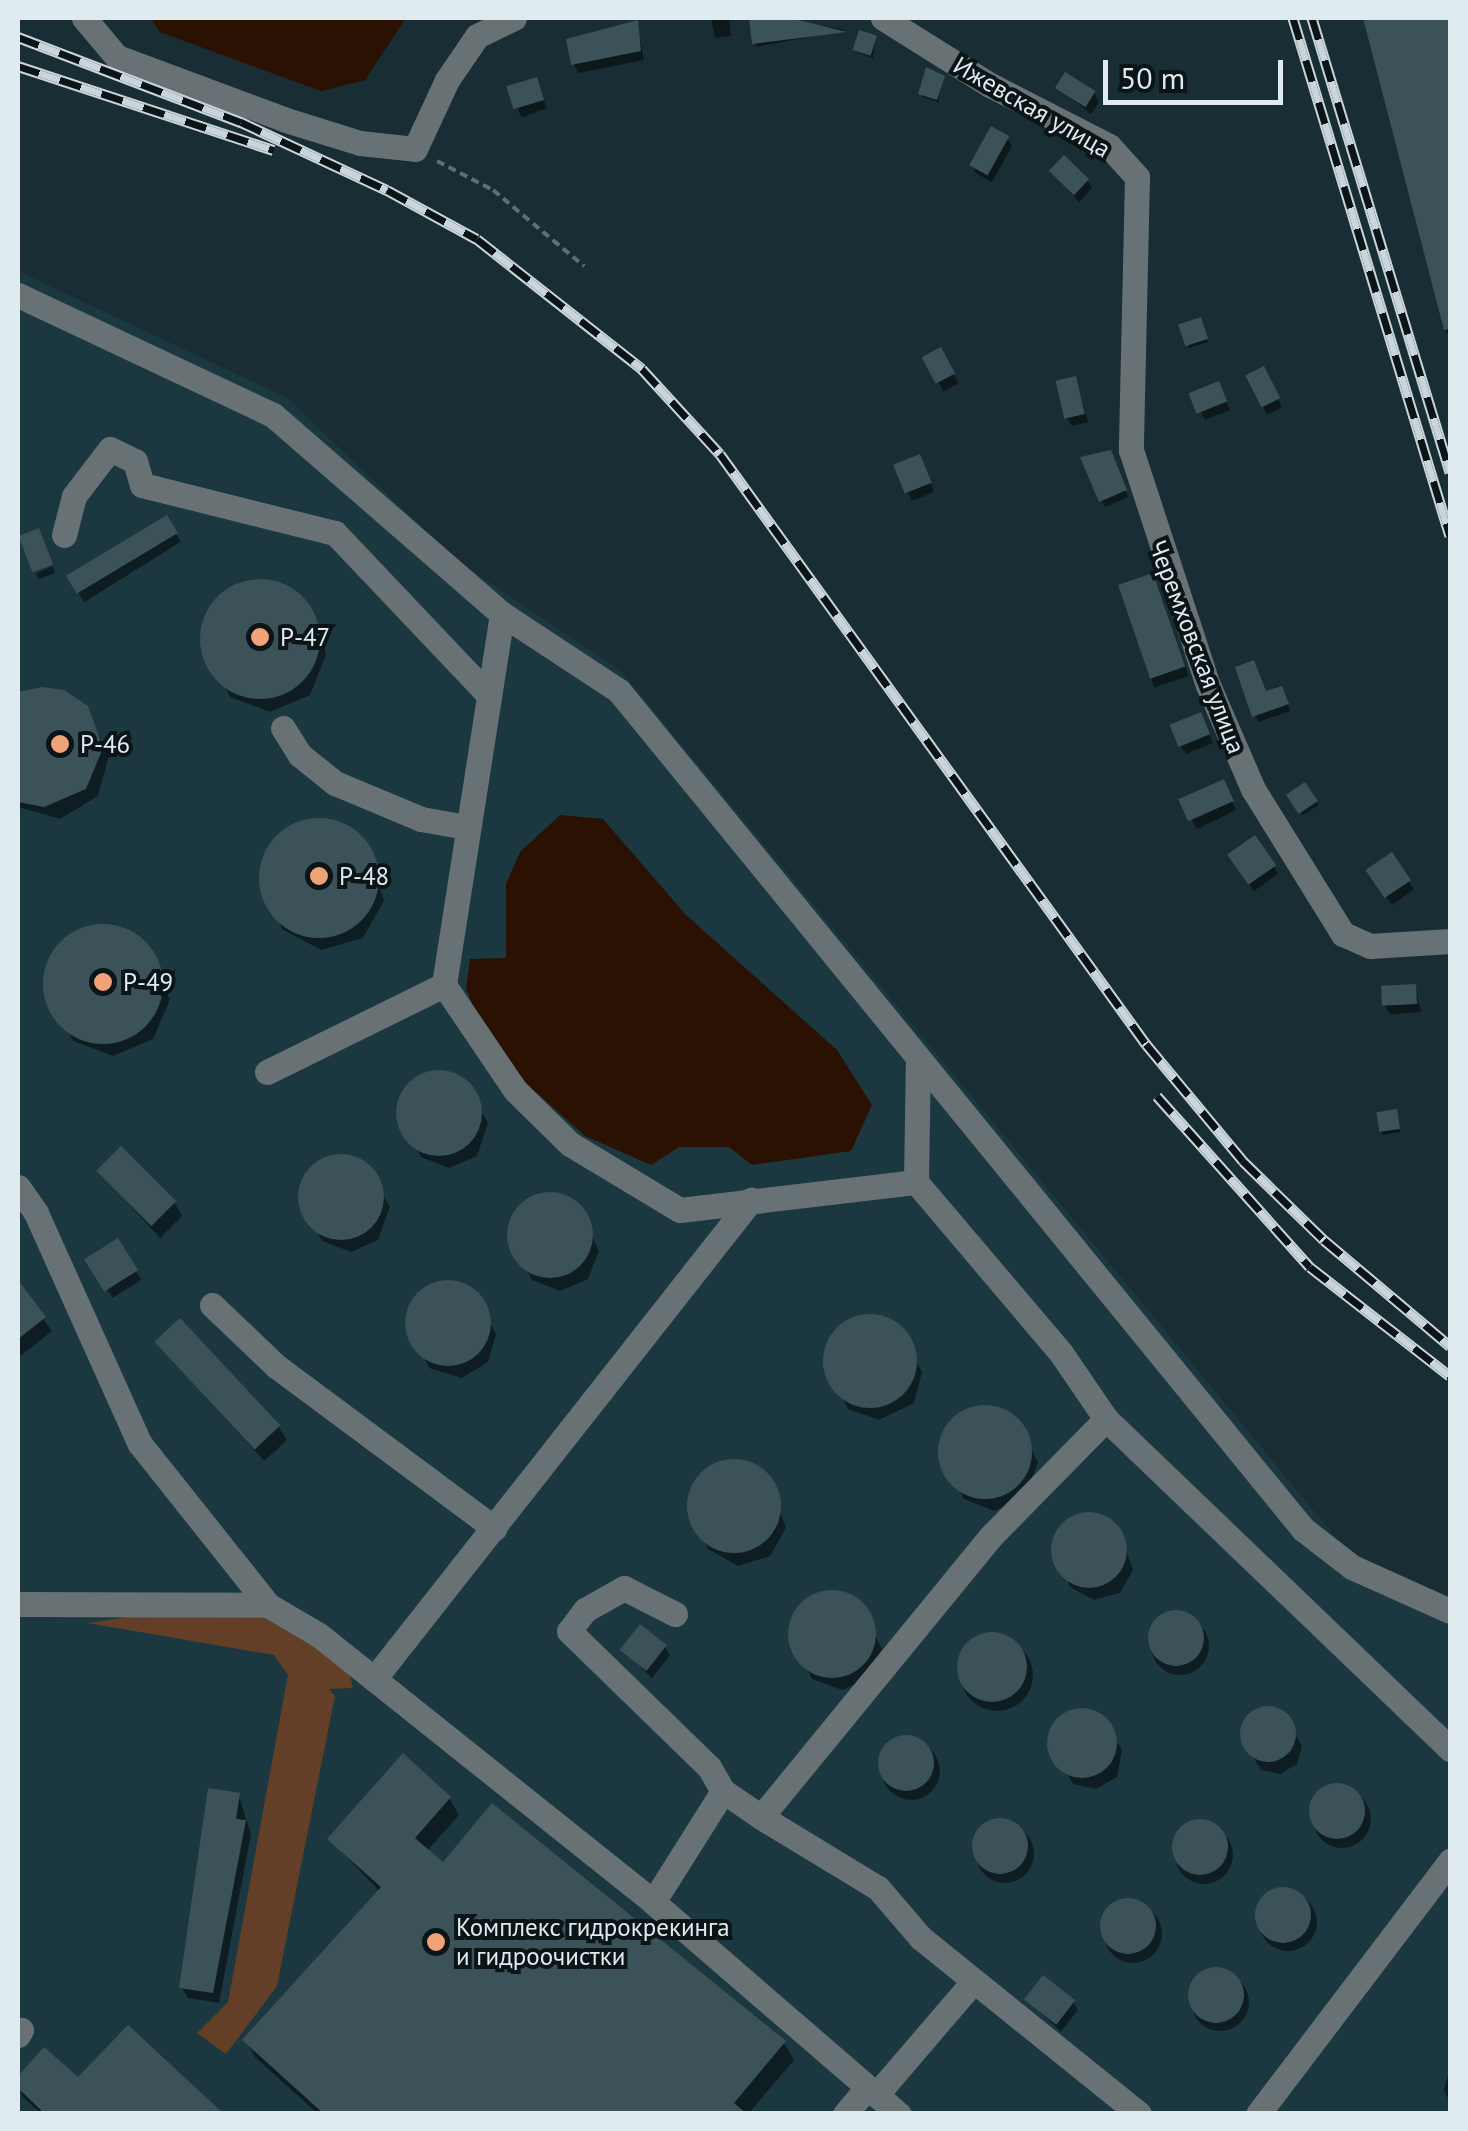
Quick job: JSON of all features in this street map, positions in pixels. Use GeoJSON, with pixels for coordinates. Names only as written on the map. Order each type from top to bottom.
{"type":"FeatureCollection","features":[{"type":"Feature","properties":{"kind":"street"},"geometry":{"type":"LineString","coordinates":[[84,18],[117,57],[286,120],[360,143],[415,149],[447,80],[477,36],[514,18]]}},
{"type":"Feature","properties":{"kind":"street","name":"Ижевская улица"},"geometry":{"type":"LineString","coordinates":[[883,18],[990,85],[1109,146],[1137,177],[1139,224]]}},
{"type":"Feature","properties":{"kind":"street","name":"Черемховская улица"},"geometry":{"type":"LineString","coordinates":[[1139,224],[1131,450],[1162,560],[1252,789],[1343,934],[1370,946],[1450,941]]}},
{"type":"Feature","properties":{"kind":"street"},"geometry":{"type":"LineString","coordinates":[[18,295],[273,415],[502,614],[619,691],[1303,1529],[1352,1568],[1450,1611]]}},
{"type":"Feature","properties":{"kind":"street"},"geometry":{"type":"LineString","coordinates":[[64,535],[74,496],[110,449],[135,460],[142,485],[335,533],[489,695]]}},
{"type":"Feature","properties":{"kind":"street"},"geometry":{"type":"LineString","coordinates":[[502,614],[444,985],[515,1090],[570,1144],[680,1210],[916,1182]]}},
{"type":"Feature","properties":{"kind":"street"},"geometry":{"type":"LineString","coordinates":[[283,728],[300,755],[335,784],[421,820],[466,826]]}},
{"type":"Feature","properties":{"kind":"street"},"geometry":{"type":"LineString","coordinates":[[267,1072],[444,985]]}},
{"type":"Feature","properties":{"kind":"street"},"geometry":{"type":"LineString","coordinates":[[918,1059],[916,1182],[1061,1353],[1106,1419],[1450,1750]]}},
{"type":"Feature","properties":{"kind":"street"},"geometry":{"type":"LineString","coordinates":[[18,1187],[27,1219],[140,1444],[268,1606],[374,1679],[653,1902],[900,2114]]}},
{"type":"Feature","properties":{"kind":"street"},"geometry":{"type":"LineString","coordinates":[[374,1679],[751,1200]]}},
{"type":"Feature","properties":{"kind":"street"},"geometry":{"type":"LineString","coordinates":[[212,1304],[276,1366],[494,1528]]}},
{"type":"Feature","properties":{"kind":"street"},"geometry":{"type":"LineString","coordinates":[[761,1817],[991,1536],[1106,1419]]}},
{"type":"Feature","properties":{"kind":"street"},"geometry":{"type":"LineString","coordinates":[[675,1614],[624,1588],[585,1610],[568,1631],[709,1767],[723,1791],[761,1817],[821,1848],[878,1888],[973,1982],[994,1993],[1139,2114]]}},
{"type":"Feature","properties":{"kind":"street"},"geometry":{"type":"LineString","coordinates":[[18,1604],[268,1606]]}},
{"type":"Feature","properties":{"kind":"street"},"geometry":{"type":"LineString","coordinates":[[653,1902],[723,1791]]}},
{"type":"Feature","properties":{"kind":"street"},"geometry":{"type":"LineString","coordinates":[[1258,2114],[1450,1861]]}},
{"type":"Feature","properties":{"kind":"street"},"geometry":{"type":"LineString","coordinates":[[846,2114],[973,1982]]}},
{"type":"Feature","properties":{"kind":"path"},"geometry":{"type":"LineString","coordinates":[[415,149],[493,190],[584,266]]}},
{"type":"Feature","properties":{"kind":"shaded area"},"geometry":{"type":"Polygon","coordinates":[[[151,18],[406,18],[365,80],[321,91],[160,32],[151,18]]]}},
{"type":"Feature","properties":{"kind":"shaded area"},"geometry":{"type":"Polygon","coordinates":[[[18,271],[287,398],[456,560],[620,670],[1347,1551],[1450,1600],[1450,2113],[18,2114],[18,271]]]}},
{"type":"Feature","properties":{"kind":"shaded area"},"geometry":{"type":"Polygon","coordinates":[[[560,815],[603,819],[686,915],[837,1050],[872,1105],[851,1151],[752,1165],[729,1147],[679,1147],[651,1165],[585,1136],[528,1085],[482,1027],[466,989],[470,959],[506,958],[506,884],[520,852],[560,815]]]}},
{"type":"Feature","properties":{"kind":"shaded area"},"geometry":{"type":"Polygon","coordinates":[[[141,1615],[264,1617],[303,1633],[350,1675],[353,1688],[329,1689],[335,1696],[277,1986],[226,2054],[197,2033],[228,2002],[288,1675],[274,1655],[88,1623],[141,1615]]]}},
{"type":"Feature","properties":{"kind":"building"},"geometry":{"type":"Polygon","coordinates":[[[749,18],[790,18],[847,32],[752,44],[749,18]]]}},
{"type":"Feature","properties":{"kind":"building"},"geometry":{"type":"Polygon","coordinates":[[[1363,18],[1450,18],[1450,329],[1444,330],[1363,18]]]}},
{"type":"Feature","properties":{"kind":"building"},"geometry":{"type":"Polygon","coordinates":[[[638,20],[641,51],[571,65],[566,39],[638,20]]]}},
{"type":"Feature","properties":{"kind":"building"},"geometry":{"type":"Polygon","coordinates":[[[859,30],[877,36],[871,56],[853,50],[859,30]]]}},
{"type":"Feature","properties":{"kind":"building"},"geometry":{"type":"Polygon","coordinates":[[[926,67],[945,76],[937,100],[918,94],[926,67]]]}},
{"type":"Feature","properties":{"kind":"building"},"geometry":{"type":"Polygon","coordinates":[[[1065,72],[1096,91],[1085,107],[1055,88],[1065,72]]]}},
{"type":"Feature","properties":{"kind":"building"},"geometry":{"type":"Polygon","coordinates":[[[537,77],[544,100],[513,109],[506,86],[537,77]]]}},
{"type":"Feature","properties":{"kind":"building"},"geometry":{"type":"Polygon","coordinates":[[[991,126],[1009,136],[988,176],[969,165],[991,126]]]}},
{"type":"Feature","properties":{"kind":"building"},"geometry":{"type":"Polygon","coordinates":[[[1064,155],[1089,179],[1074,195],[1049,171],[1064,155]]]}},
{"type":"Feature","properties":{"kind":"building"},"geometry":{"type":"Polygon","coordinates":[[[1201,317],[1208,339],[1185,346],[1178,324],[1201,317]]]}},
{"type":"Feature","properties":{"kind":"building"},"geometry":{"type":"Polygon","coordinates":[[[941,347],[955,373],[936,384],[922,357],[941,347]]]}},
{"type":"Feature","properties":{"kind":"building"},"geometry":{"type":"Polygon","coordinates":[[[1264,366],[1280,398],[1262,408],[1245,376],[1264,366]]]}},
{"type":"Feature","properties":{"kind":"building"},"geometry":{"type":"Polygon","coordinates":[[[1076,376],[1085,414],[1064,419],[1056,381],[1076,376]]]}},
{"type":"Feature","properties":{"kind":"building"},"geometry":{"type":"Polygon","coordinates":[[[1219,381],[1227,401],[1197,414],[1188,393],[1219,381]]]}},
{"type":"Feature","properties":{"kind":"building"},"geometry":{"type":"Polygon","coordinates":[[[1111,450],[1127,490],[1099,502],[1080,457],[1111,450]]]}},
{"type":"Feature","properties":{"kind":"building"},"geometry":{"type":"Polygon","coordinates":[[[920,454],[932,483],[905,494],[893,465],[920,454]]]}},
{"type":"Feature","properties":{"kind":"building"},"geometry":{"type":"Polygon","coordinates":[[[167,515],[178,533],[77,594],[66,576],[167,515]]]}},
{"type":"Feature","properties":{"kind":"building"},"geometry":{"type":"Polygon","coordinates":[[[39,528],[53,564],[32,572],[18,536],[39,528]]]}},
{"type":"Feature","properties":{"kind":"building"},"geometry":{"type":"Polygon","coordinates":[[[1153,573],[1185,667],[1150,679],[1118,585],[1153,573]]]}},
{"type":"Feature","properties":{"kind":"building","name":"Р-47"},"geometry":{"type":"Polygon","coordinates":[[[260,579],[283,583],[302,597],[316,616],[320,639],[316,662],[302,681],[283,695],[260,699],[237,695],[218,681],[204,662],[200,639],[204,616],[218,597],[237,583],[260,579]]]}},
{"type":"Feature","properties":{"kind":"building"},"geometry":{"type":"Polygon","coordinates":[[[1254,660],[1266,691],[1282,686],[1289,704],[1252,717],[1235,667],[1254,660]]]}},
{"type":"Feature","properties":{"kind":"building","name":"Р-46"},"geometry":{"type":"Polygon","coordinates":[[[42,687],[64,690],[88,706],[103,748],[86,789],[44,807],[18,802],[18,692],[42,687]]]}},
{"type":"Feature","properties":{"kind":"building"},"geometry":{"type":"Polygon","coordinates":[[[1201,712],[1210,734],[1178,747],[1169,725],[1201,712]]]}},
{"type":"Feature","properties":{"kind":"building"},"geometry":{"type":"Polygon","coordinates":[[[1224,779],[1234,801],[1188,821],[1178,799],[1224,779]]]}},
{"type":"Feature","properties":{"kind":"building"},"geometry":{"type":"Polygon","coordinates":[[[1305,782],[1318,801],[1299,814],[1286,795],[1305,782]]]}},
{"type":"Feature","properties":{"kind":"building","name":"Р-48"},"geometry":{"type":"Polygon","coordinates":[[[319,818],[342,822],[362,835],[375,855],[379,878],[375,901],[362,921],[342,934],[319,938],[296,934],[276,921],[263,901],[259,878],[263,855],[276,835],[296,822],[319,818]]]}},
{"type":"Feature","properties":{"kind":"building"},"geometry":{"type":"Polygon","coordinates":[[[1255,835],[1276,865],[1248,885],[1227,855],[1255,835]]]}},
{"type":"Feature","properties":{"kind":"building"},"geometry":{"type":"Polygon","coordinates":[[[1392,852],[1411,880],[1384,898],[1365,870],[1392,852]]]}},
{"type":"Feature","properties":{"kind":"building","name":"Р-49"},"geometry":{"type":"Polygon","coordinates":[[[103,924],[126,928],[146,941],[159,961],[163,984],[159,1007],[146,1027],[126,1040],[103,1044],[80,1040],[60,1027],[47,1007],[43,984],[47,961],[60,941],[80,928],[103,924]]]}},
{"type":"Feature","properties":{"kind":"building"},"geometry":{"type":"Polygon","coordinates":[[[1416,984],[1417,1004],[1382,1006],[1381,986],[1416,984]]]}},
{"type":"Feature","properties":{"kind":"building"},"geometry":{"type":"Polygon","coordinates":[[[439,1070],[463,1077],[475,1089],[482,1113],[475,1137],[463,1149],[439,1156],[415,1149],[403,1137],[396,1113],[403,1089],[415,1077],[439,1070]]]}},
{"type":"Feature","properties":{"kind":"building"},"geometry":{"type":"Polygon","coordinates":[[[1397,1109],[1400,1129],[1379,1132],[1376,1112],[1397,1109]]]}},
{"type":"Feature","properties":{"kind":"building"},"geometry":{"type":"Polygon","coordinates":[[[121,1146],[176,1201],[151,1226],[96,1171],[121,1146]]]}},
{"type":"Feature","properties":{"kind":"building"},"geometry":{"type":"Polygon","coordinates":[[[341,1154],[365,1161],[377,1173],[384,1197],[377,1221],[365,1233],[341,1240],[317,1233],[305,1221],[298,1197],[305,1173],[317,1161],[341,1154]]]}},
{"type":"Feature","properties":{"kind":"building"},"geometry":{"type":"Polygon","coordinates":[[[550,1192],[574,1199],[586,1211],[593,1235],[586,1259],[574,1271],[550,1278],[526,1271],[514,1259],[507,1235],[514,1211],[526,1199],[550,1192]]]}},
{"type":"Feature","properties":{"kind":"building"},"geometry":{"type":"Polygon","coordinates":[[[118,1238],[138,1270],[104,1291],[84,1259],[118,1238]]]}},
{"type":"Feature","properties":{"kind":"building"},"geometry":{"type":"Polygon","coordinates":[[[18,1280],[46,1317],[18,1339],[18,1280]]]}},
{"type":"Feature","properties":{"kind":"building"},"geometry":{"type":"Polygon","coordinates":[[[448,1280],[472,1287],[484,1299],[491,1323],[484,1347],[472,1359],[448,1366],[424,1359],[412,1347],[405,1323],[412,1299],[424,1287],[448,1280]]]}},
{"type":"Feature","properties":{"kind":"building"},"geometry":{"type":"Polygon","coordinates":[[[870,1314],[888,1318],[903,1328],[913,1343],[917,1361],[913,1379],[903,1394],[888,1404],[870,1408],[852,1404],[837,1394],[827,1379],[823,1361],[827,1343],[837,1328],[852,1318],[870,1314]]]}},
{"type":"Feature","properties":{"kind":"building"},"geometry":{"type":"Polygon","coordinates":[[[180,1318],[280,1426],[255,1449],[154,1342],[180,1318]]]}},
{"type":"Feature","properties":{"kind":"building"},"geometry":{"type":"Polygon","coordinates":[[[985,1405],[1003,1409],[1018,1419],[1028,1434],[1032,1452],[1028,1470],[1018,1485],[1003,1495],[985,1499],[967,1495],[952,1485],[942,1470],[938,1452],[942,1434],[952,1419],[967,1409],[985,1405]]]}},
{"type":"Feature","properties":{"kind":"building"},"geometry":{"type":"Polygon","coordinates":[[[734,1459],[752,1463],[767,1473],[777,1488],[781,1506],[777,1524],[767,1539],[752,1549],[734,1553],[716,1549],[701,1539],[691,1524],[687,1506],[691,1488],[701,1473],[716,1463],[734,1459]]]}},
{"type":"Feature","properties":{"kind":"building"},"geometry":{"type":"Polygon","coordinates":[[[1089,1512],[1116,1523],[1127,1550],[1116,1577],[1089,1588],[1062,1577],[1051,1550],[1062,1523],[1089,1512]]]}},
{"type":"Feature","properties":{"kind":"building"},"geometry":{"type":"Polygon","coordinates":[[[832,1590],[857,1597],[869,1609],[876,1634],[869,1659],[857,1671],[832,1678],[807,1671],[795,1659],[788,1634],[795,1609],[807,1597],[832,1590]]]}},
{"type":"Feature","properties":{"kind":"building"},"geometry":{"type":"Polygon","coordinates":[[[1176,1610],[1196,1618],[1204,1638],[1196,1658],[1176,1666],[1156,1658],[1148,1638],[1156,1618],[1176,1610]]]}},
{"type":"Feature","properties":{"kind":"building"},"geometry":{"type":"Polygon","coordinates":[[[640,1624],[667,1645],[646,1671],[620,1650],[640,1624]]]}},
{"type":"Feature","properties":{"kind":"building"},"geometry":{"type":"Polygon","coordinates":[[[992,1632],[1016,1643],[1027,1667],[1016,1691],[992,1702],[968,1691],[957,1667],[968,1643],[992,1632]]]}},
{"type":"Feature","properties":{"kind":"building"},"geometry":{"type":"Polygon","coordinates":[[[1268,1706],[1288,1714],[1296,1734],[1288,1754],[1268,1762],[1248,1754],[1240,1734],[1248,1714],[1268,1706]]]}},
{"type":"Feature","properties":{"kind":"building"},"geometry":{"type":"Polygon","coordinates":[[[1082,1708],[1106,1719],[1117,1743],[1106,1767],[1082,1778],[1058,1767],[1047,1743],[1058,1719],[1082,1708]]]}},
{"type":"Feature","properties":{"kind":"building"},"geometry":{"type":"Polygon","coordinates":[[[906,1735],[926,1743],[934,1763],[926,1783],[906,1791],[886,1783],[878,1763],[886,1743],[906,1735]]]}},
{"type":"Feature","properties":{"kind":"building","name":"Комплекс гидрокрекинга и гидроочистки"},"geometry":{"type":"Polygon","coordinates":[[[403,1753],[451,1797],[415,1838],[443,1862],[492,1803],[786,2041],[734,2103],[747,2114],[324,2114],[242,2040],[381,1887],[327,1839],[403,1753]]]}},
{"type":"Feature","properties":{"kind":"building"},"geometry":{"type":"Polygon","coordinates":[[[1337,1783],[1357,1791],[1365,1811],[1357,1831],[1337,1839],[1317,1831],[1309,1811],[1317,1791],[1337,1783]]]}},
{"type":"Feature","properties":{"kind":"building"},"geometry":{"type":"Polygon","coordinates":[[[208,1788],[240,1793],[236,1819],[246,1820],[213,1993],[179,1988],[208,1788]]]}},
{"type":"Feature","properties":{"kind":"building"},"geometry":{"type":"Polygon","coordinates":[[[1000,1818],[1020,1826],[1028,1846],[1020,1866],[1000,1874],[980,1866],[972,1846],[980,1826],[1000,1818]]]}},
{"type":"Feature","properties":{"kind":"building"},"geometry":{"type":"Polygon","coordinates":[[[1200,1819],[1220,1827],[1228,1847],[1220,1867],[1200,1875],[1180,1867],[1172,1847],[1180,1827],[1200,1819]]]}},
{"type":"Feature","properties":{"kind":"building"},"geometry":{"type":"Polygon","coordinates":[[[1283,1887],[1303,1895],[1311,1915],[1303,1935],[1283,1943],[1263,1935],[1255,1915],[1263,1895],[1283,1887]]]}},
{"type":"Feature","properties":{"kind":"building"},"geometry":{"type":"Polygon","coordinates":[[[1128,1898],[1148,1906],[1156,1926],[1148,1946],[1128,1954],[1108,1946],[1100,1926],[1108,1906],[1128,1898]]]}},
{"type":"Feature","properties":{"kind":"building"},"geometry":{"type":"Polygon","coordinates":[[[1216,1967],[1236,1975],[1244,1995],[1236,2015],[1216,2023],[1196,2015],[1188,1995],[1196,1975],[1216,1967]]]}},
{"type":"Feature","properties":{"kind":"building"},"geometry":{"type":"Polygon","coordinates":[[[1043,1975],[1075,2000],[1056,2025],[1024,1999],[1043,1975]]]}},
{"type":"Feature","properties":{"kind":"building"},"geometry":{"type":"Polygon","coordinates":[[[128,2025],[224,2114],[45,2114],[18,2088],[18,2076],[44,2047],[78,2077],[128,2025]]]}},
{"type":"Feature","properties":{"kind":"railway"},"geometry":{"type":"LineString","coordinates":[[1293,18],[1450,536]]}},
{"type":"Feature","properties":{"kind":"railway"},"geometry":{"type":"LineString","coordinates":[[1312,18],[1450,473]]}},
{"type":"Feature","properties":{"kind":"railway"},"geometry":{"type":"LineString","coordinates":[[18,37],[241,122],[387,190],[477,239],[642,369],[720,454],[1146,1044],[1243,1161],[1324,1240],[1450,1346]]}},
{"type":"Feature","properties":{"kind":"railway"},"geometry":{"type":"LineString","coordinates":[[18,66],[274,150]]}},
{"type":"Feature","properties":{"kind":"railway"},"geometry":{"type":"LineString","coordinates":[[1157,1096],[1310,1267],[1450,1376]]}},
{"type":"Feature","properties":{"kind":"place","name":"Р-47"},"geometry":{"type":"Point","coordinates":[260,637]}},
{"type":"Feature","properties":{"kind":"place","name":"Р-46"},"geometry":{"type":"Point","coordinates":[60,744]}},
{"type":"Feature","properties":{"kind":"place","name":"Р-48"},"geometry":{"type":"Point","coordinates":[319,876]}},
{"type":"Feature","properties":{"kind":"place","name":"Р-49"},"geometry":{"type":"Point","coordinates":[103,982]}},
{"type":"Feature","properties":{"kind":"place","name":"Комплекс гидрокрекинга и гидроочистки"},"geometry":{"type":"Point","coordinates":[436,1942]}}]}
